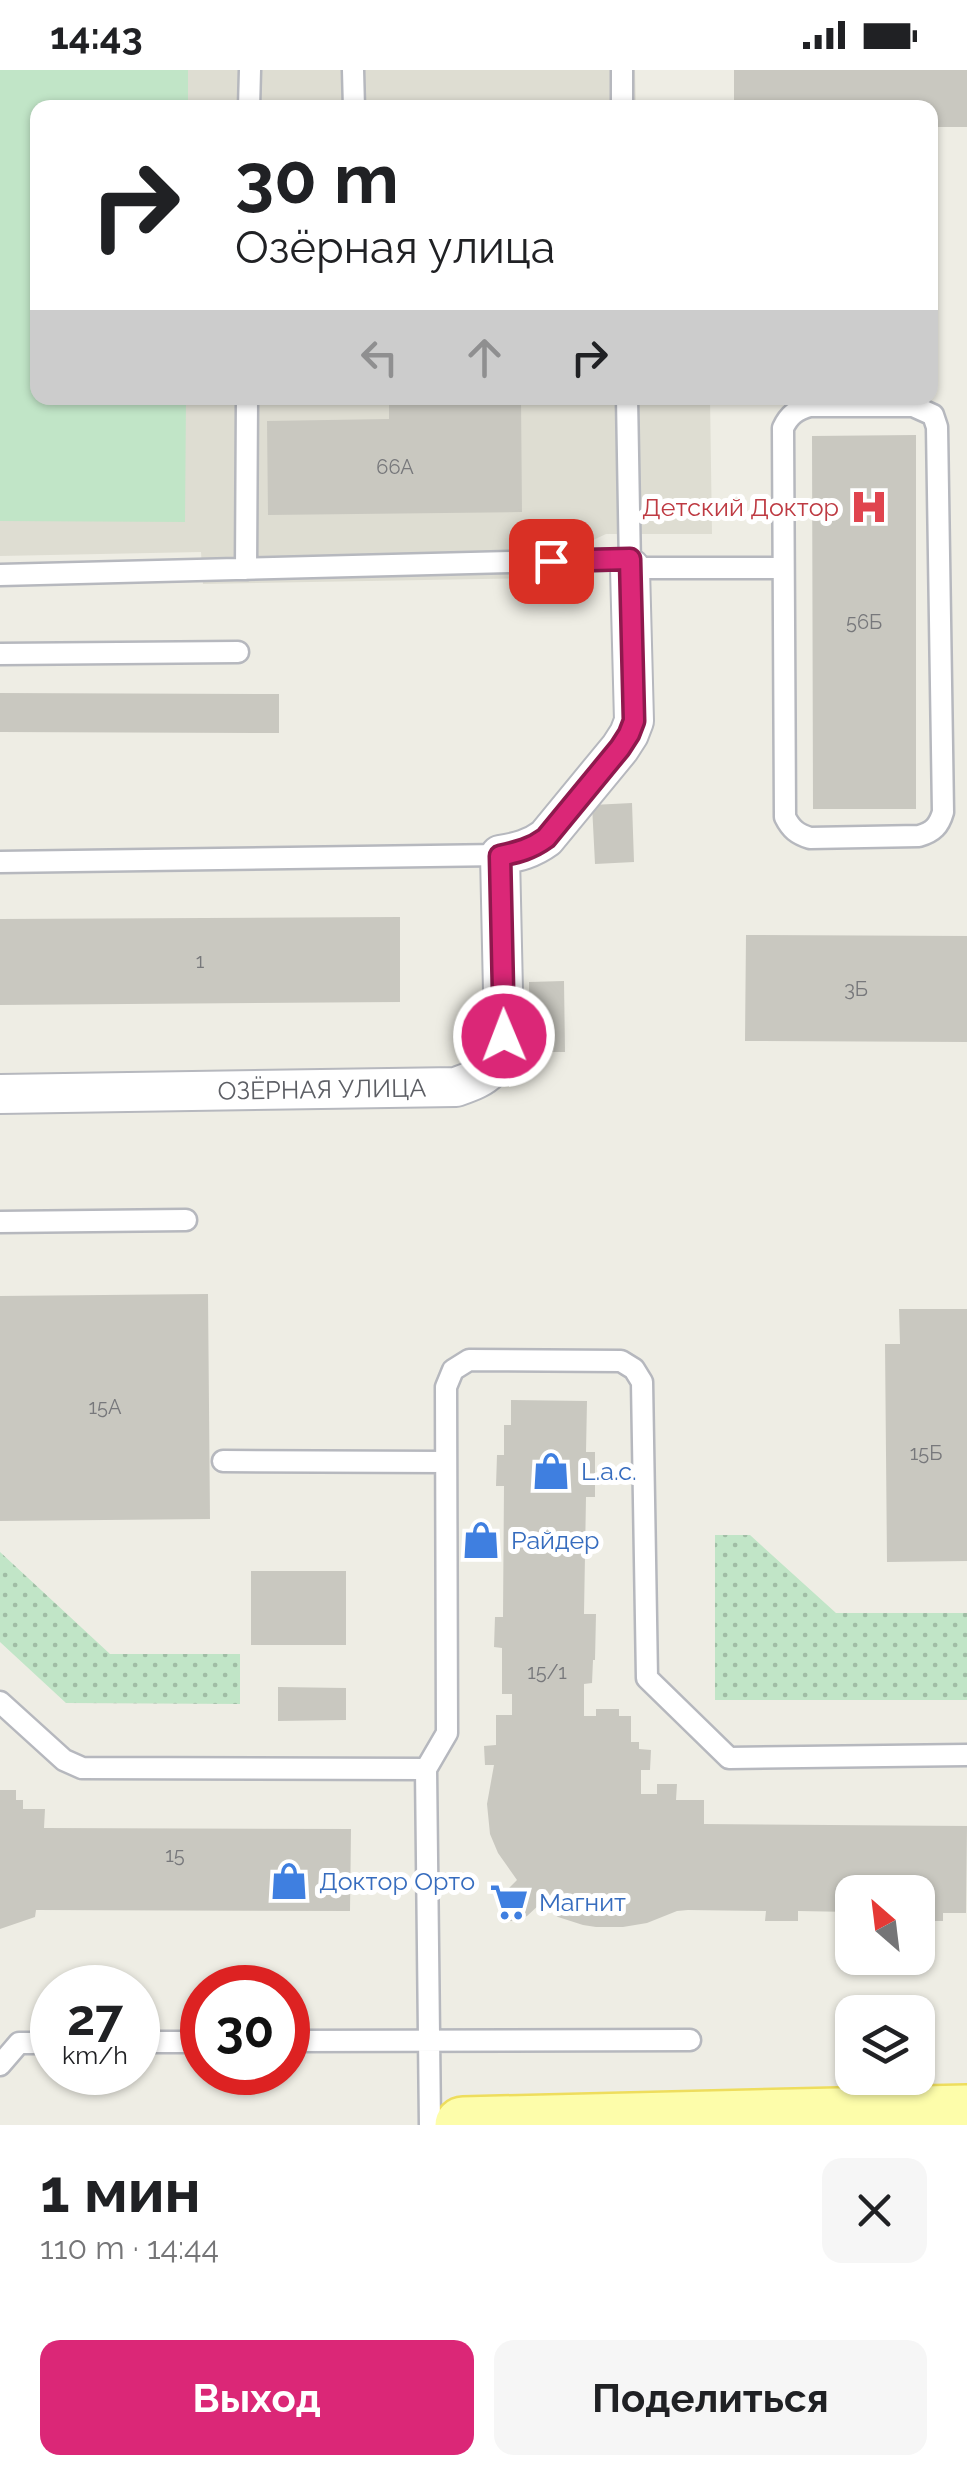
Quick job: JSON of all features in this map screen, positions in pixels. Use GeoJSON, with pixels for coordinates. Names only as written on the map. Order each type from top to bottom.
{"type":"FeatureCollection","features":[{"type":"Feature","properties":{"kind":"main road"},"geometry":{"type":"LineString","coordinates":[[463,2125],[967,2113]]}},
{"type":"Feature","properties":{"kind":"street"},"geometry":{"type":"LineString","coordinates":[[500,856],[522,851],[546,838],[629,734],[634,721],[630,564]]}},
{"type":"Feature","properties":{"kind":"street","name":"ОЗЁРНАЯ УЛИЦА"},"geometry":{"type":"LineString","coordinates":[[0,1094],[456,1087],[482,1078],[495,1062],[504,1036],[500,856]]}},
{"type":"Feature","properties":{"kind":"lane"},"geometry":{"type":"LineString","coordinates":[[249,100],[250,70]]}},
{"type":"Feature","properties":{"kind":"lane"},"geometry":{"type":"LineString","coordinates":[[353,70],[354,100]]}},
{"type":"Feature","properties":{"kind":"lane"},"geometry":{"type":"LineString","coordinates":[[622,70],[622,100]]}},
{"type":"Feature","properties":{"kind":"lane"},"geometry":{"type":"LineString","coordinates":[[246,569],[247,405]]}},
{"type":"Feature","properties":{"kind":"lane"},"geometry":{"type":"LineString","coordinates":[[627,405],[630,564]]}},
{"type":"Feature","properties":{"kind":"lane"},"geometry":{"type":"LineString","coordinates":[[810,406],[913,406],[932,414],[937,427],[944,812],[930,833],[810,838],[790,828],[785,817],[784,568],[783,428],[788,416],[810,406]]}},
{"type":"Feature","properties":{"kind":"lane"},"geometry":{"type":"LineString","coordinates":[[0,575],[630,564],[784,568]]}},
{"type":"Feature","properties":{"kind":"lane"},"geometry":{"type":"LineString","coordinates":[[0,654],[238,652]]}},
{"type":"Feature","properties":{"kind":"lane"},"geometry":{"type":"LineString","coordinates":[[0,862],[500,856]]}},
{"type":"Feature","properties":{"kind":"lane"},"geometry":{"type":"LineString","coordinates":[[0,1222],[186,1220]]}},
{"type":"Feature","properties":{"kind":"lane"},"geometry":{"type":"LineString","coordinates":[[430,2125],[426,1770],[447,1733],[446,1386],[453,1370],[469,1360],[621,1361],[634,1369],[642,1382],[646,1678],[729,1758],[967,1755]]}},
{"type":"Feature","properties":{"kind":"lane"},"geometry":{"type":"LineString","coordinates":[[223,1461],[446,1462]]}},
{"type":"Feature","properties":{"kind":"lane"},"geometry":{"type":"LineString","coordinates":[[0,1702],[64,1760],[82,1768],[426,1770]]}},
{"type":"Feature","properties":{"kind":"lane"},"geometry":{"type":"LineString","coordinates":[[310,2042],[690,2040]]}},
{"type":"Feature","properties":{"kind":"lane"},"geometry":{"type":"LineString","coordinates":[[0,2066],[19,2043],[30,2043]]}},
{"type":"Feature","properties":{"kind":"shaded area"},"geometry":{"type":"Polygon","coordinates":[[[0,70],[635,70],[636,100],[30,100],[30,405],[710,405],[712,534],[606,534],[589,542],[589,577],[203,584],[201,552],[0,556],[0,70]]]}},
{"type":"Feature","properties":{"kind":"green space"},"geometry":{"type":"Polygon","coordinates":[[[0,70],[188,70],[188,100],[30,100],[30,405],[186,405],[185,522],[0,521],[0,70]]]}},
{"type":"Feature","properties":{"kind":"green space"},"geometry":{"type":"Polygon","coordinates":[[[715,1535],[750,1535],[836,1613],[967,1613],[967,1700],[715,1700],[715,1535]]]}},
{"type":"Feature","properties":{"kind":"green space"},"geometry":{"type":"Polygon","coordinates":[[[0,1552],[110,1654],[240,1654],[240,1704],[66,1703],[0,1642],[0,1552]]]}},
{"type":"Feature","properties":{"kind":"building"},"geometry":{"type":"Polygon","coordinates":[[[734,70],[967,70],[967,127],[938,127],[938,100],[734,100],[734,70]]]}},
{"type":"Feature","properties":{"kind":"building"},"geometry":{"type":"Polygon","coordinates":[[[389,405],[521,405],[522,512],[268,515],[267,421],[389,419],[389,405]]]}},
{"type":"Feature","properties":{"kind":"building"},"geometry":{"type":"Polygon","coordinates":[[[916,435],[916,809],[813,809],[812,436],[916,435]]]}},
{"type":"Feature","properties":{"kind":"building"},"geometry":{"type":"Polygon","coordinates":[[[0,693],[279,694],[279,733],[0,732],[0,693]]]}},
{"type":"Feature","properties":{"kind":"building"},"geometry":{"type":"Polygon","coordinates":[[[632,803],[634,862],[595,864],[592,805],[632,803]]]}},
{"type":"Feature","properties":{"kind":"building"},"geometry":{"type":"Polygon","coordinates":[[[400,917],[400,1002],[0,1005],[0,919],[400,917]]]}},
{"type":"Feature","properties":{"kind":"building"},"geometry":{"type":"Polygon","coordinates":[[[746,935],[967,936],[967,1042],[745,1041],[746,935]]]}},
{"type":"Feature","properties":{"kind":"building"},"geometry":{"type":"Polygon","coordinates":[[[564,981],[565,1052],[530,1052],[529,982],[564,981]]]}},
{"type":"Feature","properties":{"kind":"building"},"geometry":{"type":"Polygon","coordinates":[[[208,1294],[210,1519],[0,1521],[0,1296],[208,1294]]]}},
{"type":"Feature","properties":{"kind":"building"},"geometry":{"type":"Polygon","coordinates":[[[899,1309],[967,1309],[967,1561],[887,1562],[885,1344],[900,1344],[899,1309]]]}},
{"type":"Feature","properties":{"kind":"building"},"geometry":{"type":"Polygon","coordinates":[[[511,1400],[587,1401],[586,1452],[595,1452],[595,1497],[586,1497],[584,1614],[596,1614],[595,1660],[592,1683],[584,1684],[584,1716],[596,1716],[596,1709],[619,1709],[619,1716],[631,1716],[631,1742],[639,1742],[639,1749],[651,1750],[650,1770],[641,1770],[641,1794],[657,1794],[657,1784],[677,1784],[676,1800],[704,1800],[704,1824],[967,1826],[966,1913],[943,1913],[943,1921],[935,1921],[935,1875],[835,1875],[835,1912],[798,1911],[798,1921],[765,1921],[766,1911],[688,1910],[647,1923],[596,1927],[558,1917],[540,1904],[517,1921],[506,1921],[498,1899],[517,1880],[490,1834],[487,1804],[494,1765],[485,1765],[484,1746],[496,1745],[496,1715],[512,1715],[512,1694],[502,1694],[502,1648],[494,1647],[495,1617],[503,1617],[504,1486],[496,1486],[497,1455],[504,1455],[504,1425],[511,1425],[511,1400]]]}},
{"type":"Feature","properties":{"kind":"building"},"geometry":{"type":"Polygon","coordinates":[[[251,1571],[346,1571],[346,1645],[251,1645],[251,1571]]]}},
{"type":"Feature","properties":{"kind":"building"},"geometry":{"type":"Polygon","coordinates":[[[278,1687],[346,1688],[346,1720],[278,1721],[278,1687]]]}},
{"type":"Feature","properties":{"kind":"building"},"geometry":{"type":"Polygon","coordinates":[[[0,1790],[16,1790],[16,1800],[23,1800],[23,1809],[45,1809],[44,1828],[351,1829],[350,1911],[36,1910],[35,1917],[0,1929],[0,1790]]]}},
{"type":"Feature","properties":{"kind":"place","name":"Детский Доктор"},"geometry":{"type":"Point","coordinates":[869,507]}},
{"type":"Feature","properties":{"kind":"place","name":"L.a.c."},"geometry":{"type":"Point","coordinates":[551,1471]}},
{"type":"Feature","properties":{"kind":"place","name":"Райдер"},"geometry":{"type":"Point","coordinates":[481,1540]}},
{"type":"Feature","properties":{"kind":"place","name":"Доктор Орто"},"geometry":{"type":"Point","coordinates":[289,1881]}},
{"type":"Feature","properties":{"kind":"place","name":"Магнит"},"geometry":{"type":"Point","coordinates":[509,1902]}},
{"type":"Feature","properties":{"kind":"route"},"geometry":{"type":"LineString","coordinates":[[504,1036],[500,856],[522,851],[546,838],[620,748],[634,721],[630,559],[551,561]]}}]}
